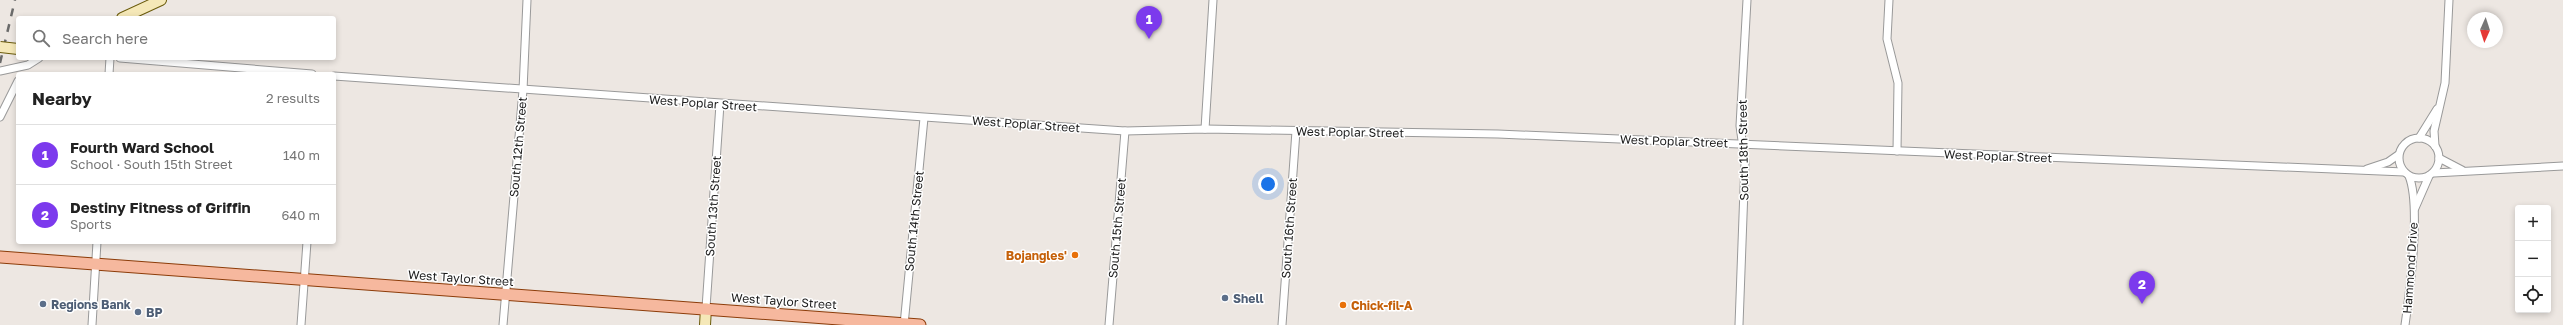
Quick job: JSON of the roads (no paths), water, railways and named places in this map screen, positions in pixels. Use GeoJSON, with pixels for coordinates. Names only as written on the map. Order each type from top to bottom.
{"type":"FeatureCollection","features":[{"type":"Feature","properties":{"kind":"main road","name":"West Taylor Street"},"geometry":{"type":"LineString","coordinates":[[0,256],[920,325]]}},
{"type":"Feature","properties":{"kind":"street"},"geometry":{"type":"LineString","coordinates":[[126,16],[161,0]]}},
{"type":"Feature","properties":{"kind":"street","name":"South 12th Street"},"geometry":{"type":"LineString","coordinates":[[503,325],[523,90],[527,0]]}},
{"type":"Feature","properties":{"kind":"street"},"geometry":{"type":"LineString","coordinates":[[1204,129],[1214,0]]}},
{"type":"Feature","properties":{"kind":"street","name":"South 18th Street"},"geometry":{"type":"LineString","coordinates":[[1739,325],[1745,162],[1740,126],[1747,0]]}},
{"type":"Feature","properties":{"kind":"street"},"geometry":{"type":"LineString","coordinates":[[1889,0],[1887,39],[1898,83],[1897,151]]}},
{"type":"Feature","properties":{"kind":"street"},"geometry":{"type":"LineString","coordinates":[[2449,0],[2445,83],[2434,131],[2435,146],[2439,158],[2464,171]]}},
{"type":"Feature","properties":{"kind":"street"},"geometry":{"type":"LineString","coordinates":[[0,47],[16,49]]}},
{"type":"Feature","properties":{"kind":"street"},"geometry":{"type":"LineString","coordinates":[[0,71],[28,65],[36,60]]}},
{"type":"Feature","properties":{"kind":"street"},"geometry":{"type":"LineString","coordinates":[[109,72],[110,60]]}},
{"type":"Feature","properties":{"kind":"street"},"geometry":{"type":"LineString","coordinates":[[144,60],[288,72]]}},
{"type":"Feature","properties":{"kind":"street"},"geometry":{"type":"LineString","coordinates":[[23,72],[28,65]]}},
{"type":"Feature","properties":{"kind":"street","name":"West Poplar Street"},"geometry":{"type":"LineString","coordinates":[[336,76],[1125,131],[1204,129],[1498,134],[2367,169],[2375,172],[2406,174]]}},
{"type":"Feature","properties":{"kind":"street"},"geometry":{"type":"LineString","coordinates":[[0,117],[16,85]]}},
{"type":"Feature","properties":{"kind":"street","name":"South 13th Street"},"geometry":{"type":"LineString","coordinates":[[706,308],[720,104]]}},
{"type":"Feature","properties":{"kind":"street"},"geometry":{"type":"LineString","coordinates":[[2419,138],[2440,106]]}},
{"type":"Feature","properties":{"kind":"street","name":"South 14th Street"},"geometry":{"type":"LineString","coordinates":[[904,324],[924,118]]}},
{"type":"Feature","properties":{"kind":"street","name":"South 15th Street"},"geometry":{"type":"LineString","coordinates":[[1109,325],[1125,131]]}},
{"type":"Feature","properties":{"kind":"street","name":"South 16th Street"},"geometry":{"type":"LineString","coordinates":[[1282,325],[1296,131]]}},
{"type":"Feature","properties":{"kind":"street"},"geometry":{"type":"LineString","coordinates":[[2435,146],[2426,139],[2419,138],[2406,142],[2398,155],[2398,162],[2406,174],[2418,179],[2431,174],[2464,171],[2563,166]]}},
{"type":"Feature","properties":{"kind":"street","name":"West Poplar Street"},"geometry":{"type":"LineString","coordinates":[[2367,169],[2388,162],[2398,155]]}},
{"type":"Feature","properties":{"kind":"street"},"geometry":{"type":"LineString","coordinates":[[2431,174],[2439,158]]}},
{"type":"Feature","properties":{"kind":"street","name":"Hammond Drive"},"geometry":{"type":"LineString","coordinates":[[2405,325],[2409,296],[2414,212],[2413,186],[2406,174]]}},
{"type":"Feature","properties":{"kind":"street","name":"Hammond Drive"},"geometry":{"type":"LineString","coordinates":[[2414,212],[2431,174]]}},
{"type":"Feature","properties":{"kind":"street"},"geometry":{"type":"LineString","coordinates":[[92,325],[94,264],[97,244]]}},
{"type":"Feature","properties":{"kind":"street"},"geometry":{"type":"LineString","coordinates":[[301,325],[307,244]]}},
{"type":"Feature","properties":{"kind":"street"},"geometry":{"type":"LineString","coordinates":[[705,325],[706,308]]}},
{"type":"Feature","properties":{"kind":"railway"},"geometry":{"type":"LineString","coordinates":[[0,63],[15,0]]}},
{"type":"Feature","properties":{"kind":"place","name":"Fourth Ward School"},"geometry":{"type":"Point","coordinates":[1149,39]}},
{"type":"Feature","properties":{"kind":"place","name":"Bojangles'"},"geometry":{"type":"Point","coordinates":[1075,255]}},
{"type":"Feature","properties":{"kind":"place","name":"Shell"},"geometry":{"type":"Point","coordinates":[1225,298]}},
{"type":"Feature","properties":{"kind":"place","name":"Regions Bank"},"geometry":{"type":"Point","coordinates":[43,304]}},
{"type":"Feature","properties":{"kind":"place","name":"Destiny Fitness of Griffin"},"geometry":{"type":"Point","coordinates":[2142,304]}},
{"type":"Feature","properties":{"kind":"place","name":"Chick-fil-A"},"geometry":{"type":"Point","coordinates":[1343,305]}},
{"type":"Feature","properties":{"kind":"place","name":"BP"},"geometry":{"type":"Point","coordinates":[138,312]}}]}
